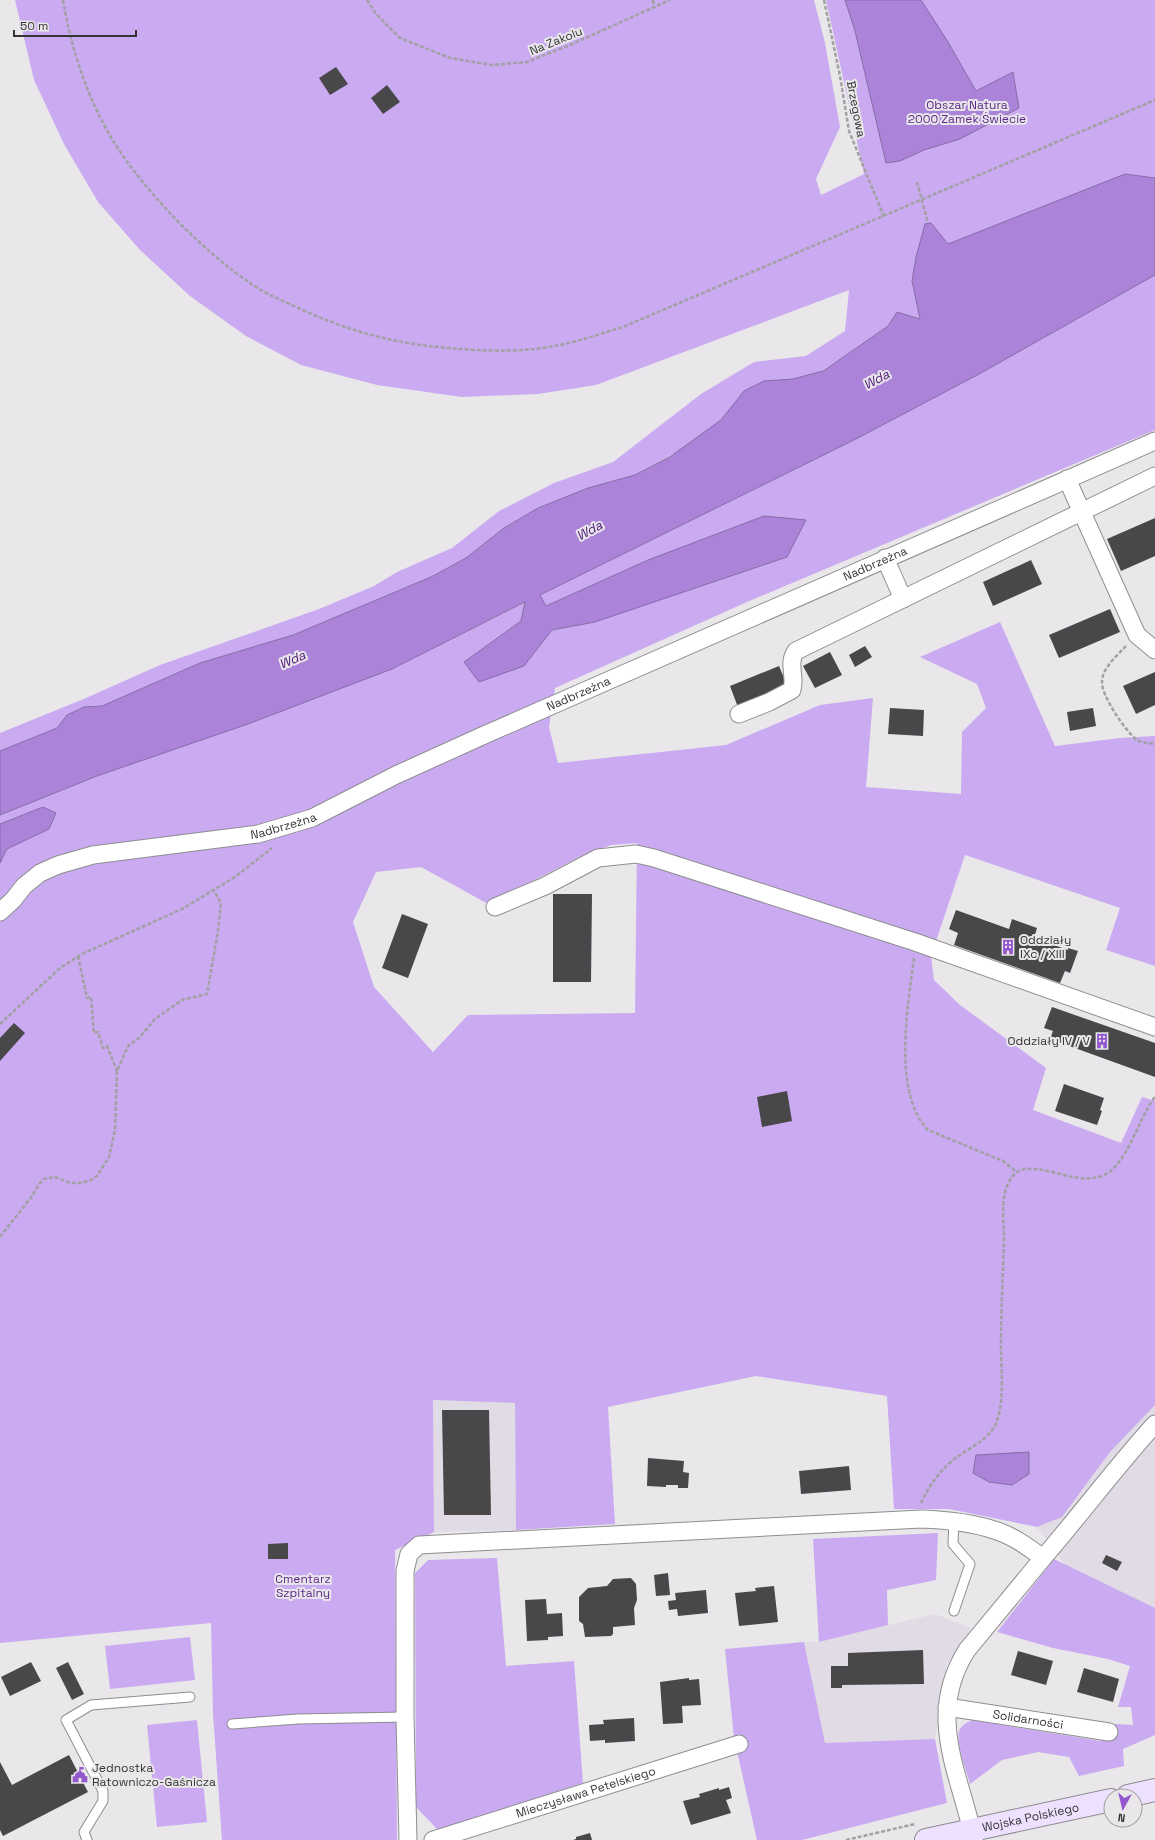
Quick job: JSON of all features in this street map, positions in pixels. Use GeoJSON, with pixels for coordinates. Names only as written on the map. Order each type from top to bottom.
{"type":"FeatureCollection","features":[{"type":"Feature","properties":{"kind":"street","name":"Nadbrzeżna"},"geometry":{"type":"LineString","coordinates":[[0,912],[13,900],[24,886],[40,873],[58,865],[93,855],[258,834],[312,818],[396,775],[482,736],[885,558],[1155,441]]}},
{"type":"Feature","properties":{"kind":"street"},"geometry":{"type":"LineString","coordinates":[[739,714],[769,702],[792,690],[794,683],[791,665],[792,656],[796,651],[1155,476]]}},
{"type":"Feature","properties":{"kind":"street"},"geometry":{"type":"LineString","coordinates":[[1068,479],[1137,635],[1155,650]]}},
{"type":"Feature","properties":{"kind":"street"},"geometry":{"type":"LineString","coordinates":[[885,558],[904,599]]}},
{"type":"Feature","properties":{"kind":"street"},"geometry":{"type":"LineString","coordinates":[[495,907],[546,886],[598,858],[636,854],[654,858],[915,942],[1155,1027]]}},
{"type":"Feature","properties":{"kind":"street"},"geometry":{"type":"LineString","coordinates":[[973,1835],[949,1743],[947,1724],[947,1707],[951,1684],[959,1664],[967,1650],[1072,1524],[1116,1468],[1155,1424]]}},
{"type":"Feature","properties":{"kind":"street"},"geometry":{"type":"LineString","coordinates":[[408,1840],[405,1717],[405,1571],[409,1554],[419,1545],[917,1519],[954,1521],[995,1530],[1020,1542],[1043,1558]]}},
{"type":"Feature","properties":{"kind":"street","name":"Solidarności"},"geometry":{"type":"LineString","coordinates":[[947,1707],[1109,1732]]}},
{"type":"Feature","properties":{"kind":"street","name":"Mieczysława Petelskiego"},"geometry":{"type":"LineString","coordinates":[[433,1840],[739,1744]]}},
{"type":"Feature","properties":{"kind":"street"},"geometry":{"type":"LineString","coordinates":[[1143,1793],[1155,1790]]}},
{"type":"Feature","properties":{"kind":"street","name":"Wojska Polskiego"},"geometry":{"type":"LineString","coordinates":[[926,1840],[973,1835],[1103,1802]]}},
{"type":"Feature","properties":{"kind":"lane"},"geometry":{"type":"LineString","coordinates":[[954,1521],[953,1544],[970,1564],[954,1611]]}},
{"type":"Feature","properties":{"kind":"lane"},"geometry":{"type":"LineString","coordinates":[[87,1840],[84,1832],[103,1801],[103,1791],[66,1720],[90,1705],[190,1697]]}},
{"type":"Feature","properties":{"kind":"lane"},"geometry":{"type":"LineString","coordinates":[[232,1724],[298,1720],[405,1717]]}},
{"type":"Feature","properties":{"kind":"path"},"geometry":{"type":"LineString","coordinates":[[63,0],[81,73],[99,115],[112,139],[127,160],[179,223],[233,271],[253,286],[322,319],[368,335],[404,343],[474,350],[516,350],[558,346],[623,326],[884,217],[1155,100]]}},
{"type":"Feature","properties":{"kind":"path","name":"Na Zakolu"},"geometry":{"type":"LineString","coordinates":[[367,0],[376,14],[400,38],[450,58],[492,65],[527,62],[570,46],[670,0]]}},
{"type":"Feature","properties":{"kind":"path"},"geometry":{"type":"LineString","coordinates":[[653,0],[654,7]]}},
{"type":"Feature","properties":{"kind":"path","name":"Brzegowa"},"geometry":{"type":"LineString","coordinates":[[824,0],[840,76],[849,131],[884,217]]}},
{"type":"Feature","properties":{"kind":"path"},"geometry":{"type":"LineString","coordinates":[[917,182],[928,223]]}},
{"type":"Feature","properties":{"kind":"path"},"geometry":{"type":"LineString","coordinates":[[1137,635],[1105,670],[1102,682],[1106,697],[1131,734],[1138,741],[1155,744]]}},
{"type":"Feature","properties":{"kind":"path"},"geometry":{"type":"LineString","coordinates":[[0,1024],[54,972],[78,956],[182,909],[235,877],[274,846]]}},
{"type":"Feature","properties":{"kind":"path"},"geometry":{"type":"LineString","coordinates":[[0,1237],[21,1212],[39,1184],[48,1177],[55,1177],[70,1183],[84,1182],[97,1176],[104,1167],[109,1157],[115,1130],[117,1071],[128,1046],[139,1038],[155,1020],[182,1000],[207,994],[218,931],[221,903],[214,891]]}},
{"type":"Feature","properties":{"kind":"path"},"geometry":{"type":"LineString","coordinates":[[915,942],[906,1021],[905,1045],[910,1094],[916,1112],[922,1125],[928,1130],[1003,1161],[1017,1172]]}},
{"type":"Feature","properties":{"kind":"path"},"geometry":{"type":"LineString","coordinates":[[78,956],[87,998],[91,997],[94,1034],[98,1032],[103,1048],[107,1046],[117,1071]]}},
{"type":"Feature","properties":{"kind":"path"},"geometry":{"type":"LineString","coordinates":[[917,1519],[921,1502],[932,1481],[954,1460],[987,1437],[994,1428],[999,1416],[1002,1399],[1001,1343],[1004,1210],[1008,1182],[1017,1172],[1031,1168],[1083,1178],[1098,1178],[1107,1175],[1122,1159],[1148,1105],[1155,1097]]}},
{"type":"Feature","properties":{"kind":"shaded area"},"geometry":{"type":"Polygon","coordinates":[[[433,1400],[515,1403],[516,1530],[434,1532],[433,1400]]]}},
{"type":"Feature","properties":{"kind":"shaded area"},"geometry":{"type":"Polygon","coordinates":[[[1155,1405],[1155,1608],[1066,1566],[1037,1527],[1062,1517],[1110,1452],[1155,1405]]]}},
{"type":"Feature","properties":{"kind":"shaded area"},"geometry":{"type":"Polygon","coordinates":[[[935,1614],[971,1628],[947,1665],[935,1739],[825,1743],[804,1642],[819,1642],[935,1614]]]}},
{"type":"Feature","properties":{"kind":"green space","name":"Obszar Natura 2000 Zamek Świecie"},"geometry":{"type":"Polygon","coordinates":[[[15,0],[814,0],[825,43],[840,127],[816,179],[821,195],[864,174],[826,0],[1155,0],[1155,199],[912,281],[920,319],[897,312],[888,326],[822,371],[635,475],[588,488],[538,508],[504,528],[466,558],[431,577],[293,635],[200,663],[102,706],[84,707],[67,715],[57,728],[0,751],[0,733],[86,698],[160,665],[319,609],[374,586],[397,572],[452,548],[499,511],[554,483],[613,462],[701,394],[754,362],[806,356],[845,331],[849,290],[596,385],[538,394],[462,397],[377,385],[301,365],[246,336],[190,296],[140,250],[98,202],[64,144],[34,80],[15,0]]]}},
{"type":"Feature","properties":{"kind":"green space","name":"Cmentarz Szpitalny"},"geometry":{"type":"Polygon","coordinates":[[[1155,275],[1155,430],[747,602],[555,688],[549,727],[558,763],[726,745],[820,705],[873,698],[866,787],[961,794],[962,732],[986,708],[977,684],[920,657],[1000,622],[1055,746],[1120,738],[1155,736],[1155,966],[1106,950],[1120,908],[965,855],[931,956],[934,980],[960,1005],[1046,1068],[1033,1110],[1121,1143],[1142,1097],[1155,1101],[1155,1405],[1110,1452],[1062,1517],[1037,1527],[949,1509],[894,1509],[887,1396],[756,1376],[608,1407],[615,1524],[516,1530],[515,1403],[433,1400],[434,1532],[395,1550],[397,1840],[222,1840],[213,1714],[211,1623],[0,1643],[0,863],[7,849],[49,829],[43,807],[0,824],[0,815],[97,776],[248,724],[392,669],[526,602],[521,621],[464,662],[524,666],[552,630],[595,622],[764,516],[648,560],[546,606],[540,595],[856,439],[981,373],[1155,275]],[[637,843],[611,845],[581,856],[488,904],[421,867],[376,872],[353,922],[374,987],[433,1052],[468,1015],[635,1013],[637,843]]]}},
{"type":"Feature","properties":{"kind":"green space"},"geometry":{"type":"Polygon","coordinates":[[[938,1533],[936,1580],[887,1590],[888,1625],[819,1642],[813,1539],[938,1533]]]}},
{"type":"Feature","properties":{"kind":"green space"},"geometry":{"type":"Polygon","coordinates":[[[497,1558],[506,1666],[574,1661],[583,1783],[438,1830],[416,1807],[415,1573],[428,1560],[497,1558]]]}},
{"type":"Feature","properties":{"kind":"green space"},"geometry":{"type":"Polygon","coordinates":[[[1054,1559],[1155,1608],[1155,1735],[1123,1749],[1124,1766],[1079,1776],[1069,1757],[1038,1752],[1002,1760],[970,1784],[960,1748],[959,1734],[962,1726],[972,1720],[1101,1741],[1114,1724],[1133,1725],[1131,1707],[1118,1707],[1130,1666],[1108,1659],[1053,1648],[997,1632],[1054,1559]]]}},
{"type":"Feature","properties":{"kind":"green space"},"geometry":{"type":"Polygon","coordinates":[[[190,1637],[195,1680],[110,1689],[105,1646],[190,1637]]]}},
{"type":"Feature","properties":{"kind":"green space"},"geometry":{"type":"Polygon","coordinates":[[[804,1642],[825,1743],[935,1739],[947,1803],[802,1840],[757,1840],[734,1738],[725,1649],[804,1642]]]}},
{"type":"Feature","properties":{"kind":"green space"},"geometry":{"type":"Polygon","coordinates":[[[197,1720],[207,1822],[157,1827],[147,1725],[197,1720]]]}},
{"type":"Feature","properties":{"kind":"water"},"geometry":{"type":"Polygon","coordinates":[[[845,0],[921,0],[948,42],[976,91],[1013,72],[1019,108],[960,139],[924,150],[900,161],[886,163],[855,31],[845,0]]]}},
{"type":"Feature","properties":{"kind":"water","name":"Wda"},"geometry":{"type":"Polygon","coordinates":[[[1125,174],[1155,178],[1155,275],[981,373],[856,439],[540,595],[546,606],[648,560],[764,516],[806,520],[787,557],[595,622],[552,630],[524,666],[479,682],[464,662],[521,621],[525,602],[392,669],[248,724],[97,776],[0,815],[0,751],[57,728],[67,715],[84,707],[102,706],[200,663],[293,635],[431,577],[466,558],[504,528],[538,508],[588,488],[635,475],[671,456],[721,420],[744,391],[764,381],[793,379],[823,371],[888,326],[897,312],[920,319],[912,281],[916,257],[925,224],[931,223],[948,244],[1125,174]]]}},
{"type":"Feature","properties":{"kind":"water"},"geometry":{"type":"Polygon","coordinates":[[[43,807],[56,813],[49,829],[7,849],[0,863],[0,824],[43,807]]]}},
{"type":"Feature","properties":{"kind":"water"},"geometry":{"type":"Polygon","coordinates":[[[1029,1452],[1029,1474],[1012,1485],[989,1482],[973,1473],[976,1455],[1029,1452]]]}},
{"type":"Feature","properties":{"kind":"building"},"geometry":{"type":"Polygon","coordinates":[[[336,67],[348,84],[330,95],[319,78],[336,67]]]}},
{"type":"Feature","properties":{"kind":"building"},"geometry":{"type":"Polygon","coordinates":[[[387,85],[400,102],[383,114],[371,98],[387,85]]]}},
{"type":"Feature","properties":{"kind":"building"},"geometry":{"type":"Polygon","coordinates":[[[1155,518],[1155,556],[1121,571],[1107,539],[1155,518]]]}},
{"type":"Feature","properties":{"kind":"building"},"geometry":{"type":"Polygon","coordinates":[[[1031,560],[1042,584],[993,606],[983,582],[1031,560]]]}},
{"type":"Feature","properties":{"kind":"building"},"geometry":{"type":"Polygon","coordinates":[[[1110,609],[1120,632],[1059,658],[1049,635],[1110,609]]]}},
{"type":"Feature","properties":{"kind":"building"},"geometry":{"type":"Polygon","coordinates":[[[865,646],[872,657],[855,667],[849,655],[865,646]]]}},
{"type":"Feature","properties":{"kind":"building"},"geometry":{"type":"Polygon","coordinates":[[[830,652],[842,675],[815,688],[803,666],[830,652]]]}},
{"type":"Feature","properties":{"kind":"building"},"geometry":{"type":"Polygon","coordinates":[[[779,666],[789,690],[739,710],[730,686],[779,666]]]}},
{"type":"Feature","properties":{"kind":"building"},"geometry":{"type":"Polygon","coordinates":[[[1155,672],[1155,705],[1136,714],[1123,686],[1155,672]]]}},
{"type":"Feature","properties":{"kind":"building"},"geometry":{"type":"Polygon","coordinates":[[[890,708],[924,710],[923,736],[888,734],[890,708]]]}},
{"type":"Feature","properties":{"kind":"building"},"geometry":{"type":"Polygon","coordinates":[[[1093,708],[1096,726],[1070,731],[1067,712],[1093,708]]]}},
{"type":"Feature","properties":{"kind":"building"},"geometry":{"type":"Polygon","coordinates":[[[553,894],[592,894],[591,982],[553,982],[553,894]]]}},
{"type":"Feature","properties":{"kind":"building","name":"Oddziały IXc / XIII"},"geometry":{"type":"Polygon","coordinates":[[[956,910],[1009,929],[1012,919],[1037,928],[1034,938],[1068,950],[1068,948],[1078,951],[1070,973],[1065,971],[1060,983],[954,945],[958,933],[949,929],[956,910]]]}},
{"type":"Feature","properties":{"kind":"building"},"geometry":{"type":"Polygon","coordinates":[[[402,914],[428,924],[408,978],[382,968],[402,914]]]}},
{"type":"Feature","properties":{"kind":"building","name":"Oddziały IV / V"},"geometry":{"type":"Polygon","coordinates":[[[1052,1007],[1155,1043],[1155,1077],[1050,1039],[1053,1031],[1044,1028],[1052,1007]]]}},
{"type":"Feature","properties":{"kind":"building"},"geometry":{"type":"Polygon","coordinates":[[[14,1023],[25,1033],[0,1061],[0,1038],[14,1023]]]}},
{"type":"Feature","properties":{"kind":"building"},"geometry":{"type":"Polygon","coordinates":[[[1064,1084],[1104,1098],[1100,1110],[1102,1111],[1097,1125],[1055,1111],[1064,1084]]]}},
{"type":"Feature","properties":{"kind":"building"},"geometry":{"type":"Polygon","coordinates":[[[787,1091],[792,1121],[762,1127],[757,1097],[787,1091]]]}},
{"type":"Feature","properties":{"kind":"building"},"geometry":{"type":"Polygon","coordinates":[[[442,1410],[489,1410],[491,1515],[444,1515],[442,1410]]]}},
{"type":"Feature","properties":{"kind":"building"},"geometry":{"type":"Polygon","coordinates":[[[648,1458],[684,1461],[683,1472],[689,1473],[688,1488],[678,1488],[678,1485],[666,1485],[666,1487],[647,1486],[648,1458]]]}},
{"type":"Feature","properties":{"kind":"building"},"geometry":{"type":"Polygon","coordinates":[[[849,1466],[851,1490],[801,1494],[799,1471],[849,1466]]]}},
{"type":"Feature","properties":{"kind":"building"},"geometry":{"type":"Polygon","coordinates":[[[288,1543],[288,1559],[268,1559],[268,1544],[288,1543]]]}},
{"type":"Feature","properties":{"kind":"building"},"geometry":{"type":"Polygon","coordinates":[[[1106,1555],[1122,1562],[1117,1571],[1102,1563],[1106,1555]]]}},
{"type":"Feature","properties":{"kind":"building"},"geometry":{"type":"Polygon","coordinates":[[[668,1573],[670,1595],[656,1596],[654,1575],[668,1573]]]}},
{"type":"Feature","properties":{"kind":"building"},"geometry":{"type":"Polygon","coordinates":[[[631,1578],[636,1584],[637,1600],[634,1608],[635,1625],[613,1627],[613,1634],[611,1636],[585,1637],[583,1624],[579,1621],[579,1597],[588,1588],[607,1586],[613,1579],[631,1578]]]}},
{"type":"Feature","properties":{"kind":"building"},"geometry":{"type":"Polygon","coordinates":[[[774,1586],[778,1622],[739,1626],[735,1593],[756,1591],[755,1588],[774,1586]]]}},
{"type":"Feature","properties":{"kind":"building"},"geometry":{"type":"Polygon","coordinates":[[[706,1590],[708,1613],[678,1616],[677,1609],[669,1610],[668,1601],[676,1600],[675,1593],[706,1590]]]}},
{"type":"Feature","properties":{"kind":"building"},"geometry":{"type":"Polygon","coordinates":[[[546,1599],[547,1614],[562,1613],[563,1636],[548,1637],[548,1640],[527,1641],[525,1600],[546,1599]]]}},
{"type":"Feature","properties":{"kind":"building"},"geometry":{"type":"Polygon","coordinates":[[[923,1650],[924,1684],[842,1685],[842,1688],[831,1688],[831,1666],[848,1666],[848,1653],[923,1650]]]}},
{"type":"Feature","properties":{"kind":"building"},"geometry":{"type":"Polygon","coordinates":[[[1018,1651],[1053,1661],[1046,1685],[1011,1675],[1018,1651]]]}},
{"type":"Feature","properties":{"kind":"building"},"geometry":{"type":"Polygon","coordinates":[[[31,1662],[41,1681],[10,1696],[1,1677],[31,1662]]]}},
{"type":"Feature","properties":{"kind":"building"},"geometry":{"type":"Polygon","coordinates":[[[68,1662],[84,1694],[72,1700],[56,1668],[68,1662]]]}},
{"type":"Feature","properties":{"kind":"building"},"geometry":{"type":"Polygon","coordinates":[[[1084,1668],[1119,1679],[1113,1702],[1077,1692],[1084,1668]]]}},
{"type":"Feature","properties":{"kind":"building"},"geometry":{"type":"Polygon","coordinates":[[[689,1678],[689,1680],[699,1679],[701,1705],[682,1706],[683,1723],[663,1724],[660,1682],[689,1678]]]}},
{"type":"Feature","properties":{"kind":"building"},"geometry":{"type":"Polygon","coordinates":[[[634,1718],[635,1741],[605,1743],[605,1740],[590,1741],[589,1725],[604,1724],[603,1720],[634,1718]]]}},
{"type":"Feature","properties":{"kind":"building"},"geometry":{"type":"Polygon","coordinates":[[[69,1755],[88,1792],[3,1836],[0,1830],[0,1762],[12,1785],[69,1755]]]}},
{"type":"Feature","properties":{"kind":"building"},"geometry":{"type":"Polygon","coordinates":[[[729,1787],[732,1798],[726,1800],[731,1813],[691,1825],[683,1801],[700,1797],[699,1794],[719,1788],[719,1790],[729,1787]]]}},
{"type":"Feature","properties":{"kind":"building"},"geometry":{"type":"Polygon","coordinates":[[[590,1833],[592,1840],[573,1840],[576,1839],[576,1837],[590,1833]]]}},
{"type":"Feature","properties":{"kind":"place","name":"Oddziały IXc / XIII"},"geometry":{"type":"Point","coordinates":[1008,947]}},
{"type":"Feature","properties":{"kind":"place","name":"Oddziały IV / V"},"geometry":{"type":"Point","coordinates":[1102,1041]}},
{"type":"Feature","properties":{"kind":"place","name":"Jednostka Ratowniczo-Gaśnicza"},"geometry":{"type":"Point","coordinates":[80,1775]}}]}
